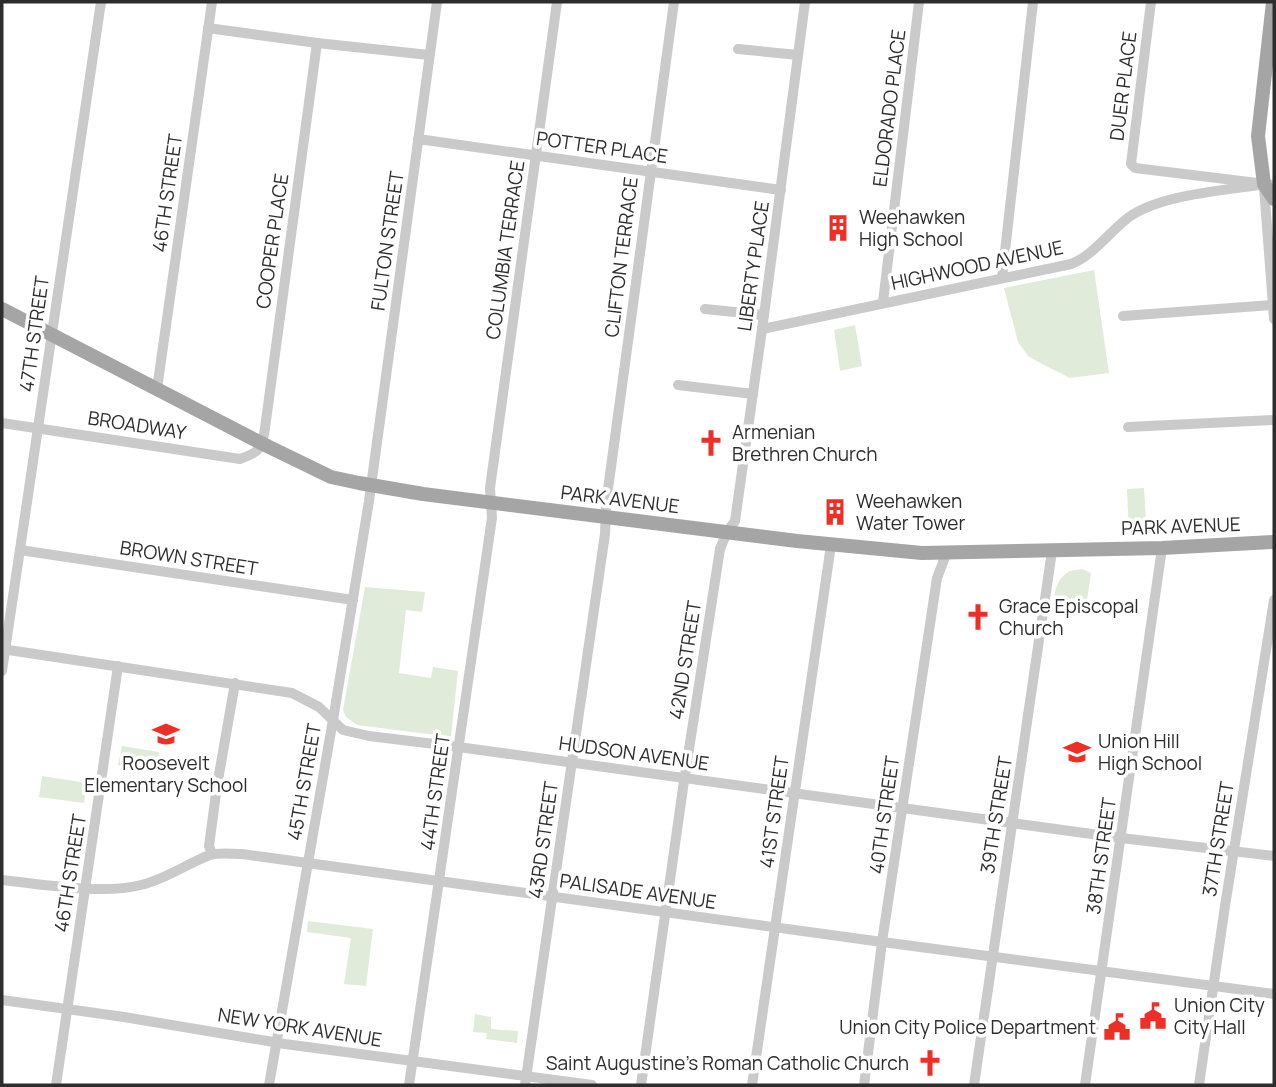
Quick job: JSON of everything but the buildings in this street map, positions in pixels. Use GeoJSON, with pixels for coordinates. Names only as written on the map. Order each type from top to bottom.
{"type":"FeatureCollection","features":[{"type":"Feature","properties":{"kind":"main road"},"geometry":{"type":"LineString","coordinates":[[1273,2],[1270,66],[1258,136],[1274,199]]}},
{"type":"Feature","properties":{"kind":"main road","name":"PARK AVENUE"},"geometry":{"type":"LineString","coordinates":[[2,309],[331,477],[371,485],[727,533],[922,553],[1162,548],[1274,542]]}},
{"type":"Feature","properties":{"kind":"street","name":"47TH STREET"},"geometry":{"type":"LineString","coordinates":[[2,671],[3,649],[101,2]]}},
{"type":"Feature","properties":{"kind":"street","name":"46TH STREET"},"geometry":{"type":"LineString","coordinates":[[157,389],[212,2]]}},
{"type":"Feature","properties":{"kind":"street","name":"FULTON STREET"},"geometry":{"type":"LineString","coordinates":[[371,485],[436,2]]}},
{"type":"Feature","properties":{"kind":"street","name":"COLUMBIA TERRACE"},"geometry":{"type":"LineString","coordinates":[[491,503],[490,488],[557,2]]}},
{"type":"Feature","properties":{"kind":"street","name":"CLIFTON TERRACE"},"geometry":{"type":"LineString","coordinates":[[607,517],[606,504],[674,2]]}},
{"type":"Feature","properties":{"kind":"street","name":"LIBERTY PLACE"},"geometry":{"type":"LineString","coordinates":[[727,533],[735,521],[805,2]]}},
{"type":"Feature","properties":{"kind":"street","name":"ELDORADO PLACE"},"geometry":{"type":"LineString","coordinates":[[883,302],[919,2]]}},
{"type":"Feature","properties":{"kind":"street"},"geometry":{"type":"LineString","coordinates":[[1002,278],[1033,2]]}},
{"type":"Feature","properties":{"kind":"street","name":"DUER PLACE"},"geometry":{"type":"LineString","coordinates":[[1151,2],[1131,164],[1135,168],[1269,184]]}},
{"type":"Feature","properties":{"kind":"street"},"geometry":{"type":"LineString","coordinates":[[208,28],[429,55]]}},
{"type":"Feature","properties":{"kind":"street","name":"COOPER PLACE"},"geometry":{"type":"LineString","coordinates":[[263,444],[317,43]]}},
{"type":"Feature","properties":{"kind":"street"},"geometry":{"type":"LineString","coordinates":[[738,49],[798,55]]}},
{"type":"Feature","properties":{"kind":"street","name":"POTTER PLACE"},"geometry":{"type":"LineString","coordinates":[[418,139],[781,190]]}},
{"type":"Feature","properties":{"kind":"street"},"geometry":{"type":"LineString","coordinates":[[1269,184],[1274,319]]}},
{"type":"Feature","properties":{"kind":"street","name":"HIGHWOOD AVENUE"},"geometry":{"type":"LineString","coordinates":[[762,329],[1070,264],[1082,259],[1129,217],[1155,203],[1269,184]]}},
{"type":"Feature","properties":{"kind":"street"},"geometry":{"type":"LineString","coordinates":[[1123,316],[1273,305]]}},
{"type":"Feature","properties":{"kind":"street"},"geometry":{"type":"LineString","coordinates":[[705,309],[764,315]]}},
{"type":"Feature","properties":{"kind":"street"},"geometry":{"type":"LineString","coordinates":[[678,385],[753,394]]}},
{"type":"Feature","properties":{"kind":"street"},"geometry":{"type":"LineString","coordinates":[[1128,427],[1274,421]]}},
{"type":"Feature","properties":{"kind":"street","name":"BROADWAY"},"geometry":{"type":"LineString","coordinates":[[2,423],[240,459],[255,453],[263,444]]}},
{"type":"Feature","properties":{"kind":"street","name":"45TH STREET"},"geometry":{"type":"LineString","coordinates":[[269,1085],[371,485]]}},
{"type":"Feature","properties":{"kind":"street","name":"44TH STREET"},"geometry":{"type":"LineString","coordinates":[[409,1085],[492,518],[491,503]]}},
{"type":"Feature","properties":{"kind":"street","name":"43RD STREET"},"geometry":{"type":"LineString","coordinates":[[525,1081],[607,517]]}},
{"type":"Feature","properties":{"kind":"street","name":"42ND STREET"},"geometry":{"type":"LineString","coordinates":[[641,1085],[720,549],[727,533]]}},
{"type":"Feature","properties":{"kind":"street","name":"41ST STREET"},"geometry":{"type":"LineString","coordinates":[[752,1085],[831,545]]}},
{"type":"Feature","properties":{"kind":"street","name":"38TH STREET"},"geometry":{"type":"LineString","coordinates":[[1085,1085],[1162,548]]}},
{"type":"Feature","properties":{"kind":"street","name":"BROWN STREET"},"geometry":{"type":"LineString","coordinates":[[20,550],[353,600]]}},
{"type":"Feature","properties":{"kind":"street","name":"39TH STREET"},"geometry":{"type":"LineString","coordinates":[[974,1085],[1052,551]]}},
{"type":"Feature","properties":{"kind":"street","name":"40TH STREET"},"geometry":{"type":"LineString","coordinates":[[864,1085],[937,578],[947,552]]}},
{"type":"Feature","properties":{"kind":"street","name":"37TH STREET"},"geometry":{"type":"LineString","coordinates":[[1199,1085],[1274,600]]}},
{"type":"Feature","properties":{"kind":"street","name":"HUDSON AVENUE"},"geometry":{"type":"LineString","coordinates":[[3,649],[292,693],[319,707],[343,730],[369,736],[1121,838],[1274,856]]}},
{"type":"Feature","properties":{"kind":"street","name":"46TH STREET"},"geometry":{"type":"LineString","coordinates":[[56,1085],[118,666]]}},
{"type":"Feature","properties":{"kind":"street"},"geometry":{"type":"LineString","coordinates":[[212,854],[209,846],[217,786],[235,683]]}},
{"type":"Feature","properties":{"kind":"street","name":"PALISADE AVENUE"},"geometry":{"type":"LineString","coordinates":[[2,880],[120,889],[159,880],[212,854],[242,854],[1274,994]]}},
{"type":"Feature","properties":{"kind":"street","name":"NEW YORK AVENUE"},"geometry":{"type":"LineString","coordinates":[[2,1000],[197,1028],[525,1081],[592,1085]]}},
{"type":"Feature","properties":{"kind":"green space"},"geometry":{"type":"Polygon","coordinates":[[[1094,270],[1109,373],[1070,378],[1028,356],[1018,342],[1004,288],[1094,270]]]}},
{"type":"Feature","properties":{"kind":"green space"},"geometry":{"type":"Polygon","coordinates":[[[855,325],[862,366],[840,371],[834,330],[855,325]]]}},
{"type":"Feature","properties":{"kind":"green space"},"geometry":{"type":"Polygon","coordinates":[[[1144,488],[1147,534],[1129,535],[1127,489],[1144,488]]]}},
{"type":"Feature","properties":{"kind":"green space"},"geometry":{"type":"Polygon","coordinates":[[[1082,569],[1091,573],[1085,613],[1056,609],[1055,593],[1061,578],[1070,571],[1082,569]]]}},
{"type":"Feature","properties":{"kind":"green space"},"geometry":{"type":"Polygon","coordinates":[[[365,587],[425,592],[422,612],[406,610],[399,673],[431,678],[433,667],[458,671],[451,737],[357,725],[346,717],[343,710],[365,587]]]}},
{"type":"Feature","properties":{"kind":"green space"},"geometry":{"type":"Polygon","coordinates":[[[122,746],[159,752],[155,772],[118,765],[122,746]]]}},
{"type":"Feature","properties":{"kind":"green space"},"geometry":{"type":"Polygon","coordinates":[[[42,776],[87,783],[84,803],[39,797],[42,776]]]}},
{"type":"Feature","properties":{"kind":"green space"},"geometry":{"type":"Polygon","coordinates":[[[308,921],[373,929],[366,986],[344,984],[351,938],[307,932],[308,921]]]}},
{"type":"Feature","properties":{"kind":"green space"},"geometry":{"type":"Polygon","coordinates":[[[475,1014],[491,1017],[491,1029],[518,1031],[517,1043],[486,1039],[487,1033],[473,1032],[475,1014]]]}},
{"type":"Feature","properties":{"kind":"place","name":"Weehawken High School"},"geometry":{"type":"Point","coordinates":[838,228]}},
{"type":"Feature","properties":{"kind":"place","name":"Armenian Brethren Church"},"geometry":{"type":"Point","coordinates":[711,443]}},
{"type":"Feature","properties":{"kind":"place","name":"Weehawken Water Tower"},"geometry":{"type":"Point","coordinates":[835,512]}},
{"type":"Feature","properties":{"kind":"place","name":"Grace Episcopal Church"},"geometry":{"type":"Point","coordinates":[978,617]}},
{"type":"Feature","properties":{"kind":"place","name":"Roosevelt Elementary School"},"geometry":{"type":"Point","coordinates":[166,734]}},
{"type":"Feature","properties":{"kind":"place","name":"Union Hill High School"},"geometry":{"type":"Point","coordinates":[1077,752]}},
{"type":"Feature","properties":{"kind":"place","name":"Union City City Hall"},"geometry":{"type":"Point","coordinates":[1153,1016]}},
{"type":"Feature","properties":{"kind":"place","name":"Union City Police Department"},"geometry":{"type":"Point","coordinates":[1117,1027]}},
{"type":"Feature","properties":{"kind":"place","name":"Saint Augustine's Roman Catholic Church"},"geometry":{"type":"Point","coordinates":[930,1063]}}]}
